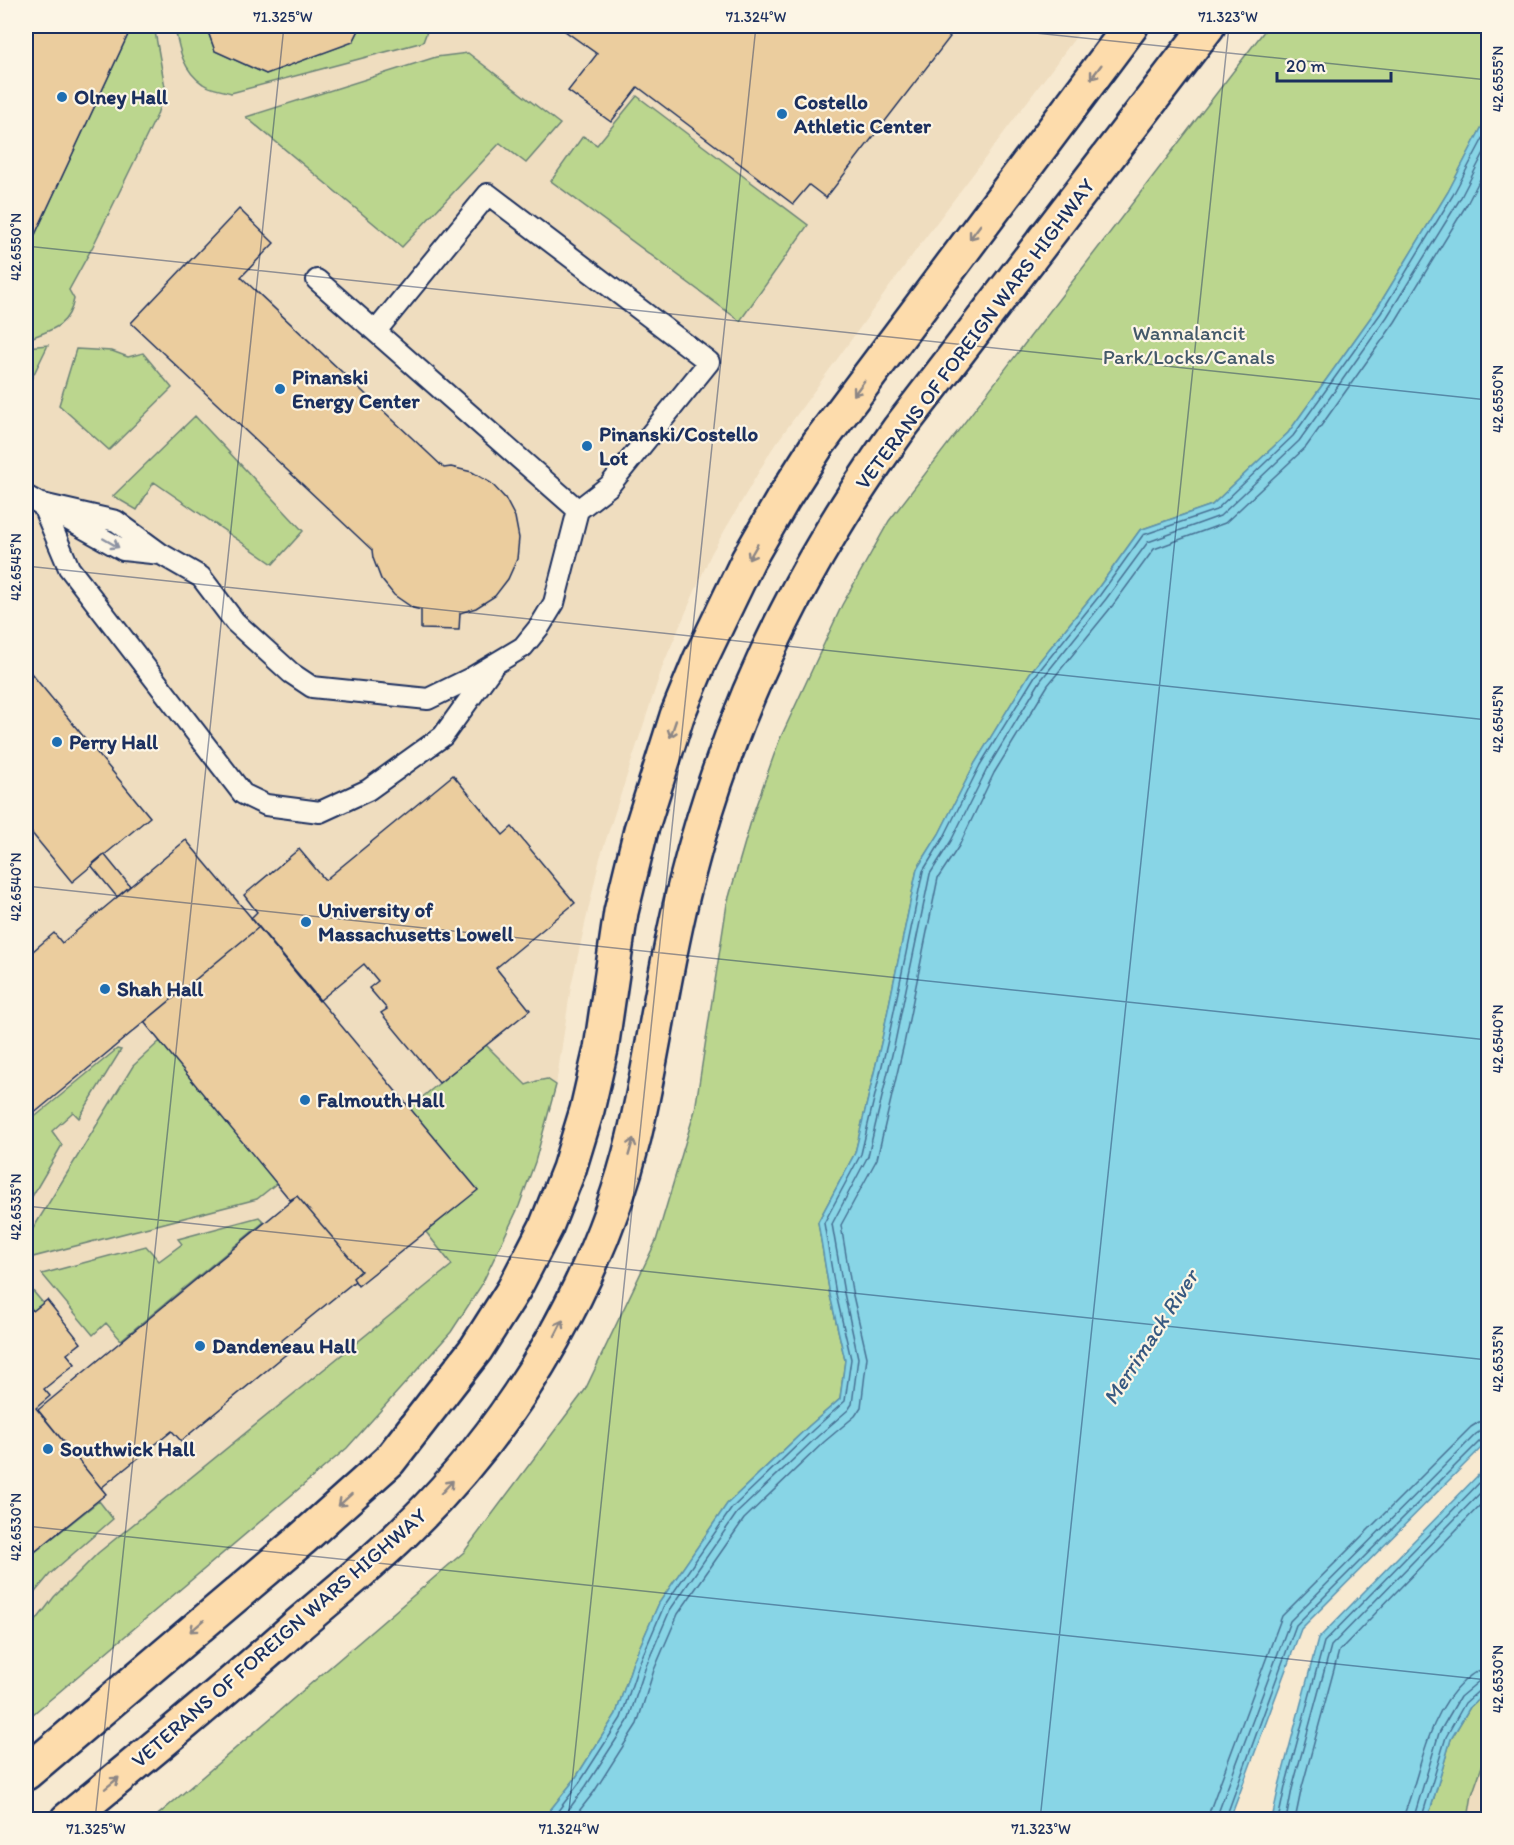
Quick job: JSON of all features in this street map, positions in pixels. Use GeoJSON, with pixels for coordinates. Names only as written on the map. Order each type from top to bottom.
{"type":"FeatureCollection","features":[{"type":"Feature","properties":{"kind":"main road"},"geometry":{"type":"LineString","coordinates":[[26,1773],[302,1539],[389,1461],[477,1349],[514,1289],[546,1227],[569,1169],[587,1110],[601,1049],[621,912],[641,830],[677,716],[722,611],[783,499],[818,444],[1131,26]]}},
{"type":"Feature","properties":{"kind":"main road","name":"VETERANS OF FOREIGN WARS HIGHWAY"},"geometry":{"type":"LineString","coordinates":[[67,1820],[249,1669],[411,1526],[458,1476],[497,1426],[527,1382],[578,1289],[598,1245],[617,1193],[642,1101],[671,946],[696,845],[714,785],[774,639],[829,535],[899,429],[1208,26]]}},
{"type":"Feature","properties":{"kind":"lane"},"geometry":{"type":"LineString","coordinates":[[34,500],[123,550],[161,554],[201,577],[234,622],[291,673],[312,687],[428,699],[471,678],[523,647],[540,626],[554,603],[578,510],[609,486],[709,362],[488,194],[376,331]]}},
{"type":"Feature","properties":{"kind":"lane"},"geometry":{"type":"LineString","coordinates":[[317,280],[578,510]]}},
{"type":"Feature","properties":{"kind":"lane"},"geometry":{"type":"LineString","coordinates":[[34,500],[69,568],[243,794],[266,805],[320,812],[368,790],[443,736],[497,661]]}},
{"type":"Feature","properties":{"kind":"shaded area","name":"University of Massachusetts Lowell"},"geometry":{"type":"Polygon","coordinates":[[[26,26],[1084,26],[919,246],[772,449],[711,554],[663,665],[600,858],[571,986],[556,1085],[481,1286],[451,1332],[347,1448],[26,1720],[26,26]]]}},
{"type":"Feature","properties":{"kind":"shaded area"},"geometry":{"type":"Polygon","coordinates":[[[1488,1690],[1488,1819],[1426,1820],[1488,1690]]]}},
{"type":"Feature","properties":{"kind":"green space"},"geometry":{"type":"Polygon","coordinates":[[[132,26],[154,26],[165,87],[157,115],[69,290],[74,299],[72,308],[58,326],[30,338],[26,335],[26,254],[132,26]]]}},
{"type":"Feature","properties":{"kind":"green space"},"geometry":{"type":"Polygon","coordinates":[[[177,26],[206,26],[215,51],[266,74],[353,42],[361,26],[429,26],[423,42],[231,93],[206,86],[191,73],[180,52],[175,28],[177,26]]]}},
{"type":"Feature","properties":{"kind":"green space","name":"Wannalancit Park/Locks/Canals"},"geometry":{"type":"Polygon","coordinates":[[[1268,26],[1488,26],[1488,115],[1448,192],[1376,310],[1288,433],[1212,505],[1140,530],[1096,591],[1030,673],[975,763],[939,834],[917,869],[882,1039],[855,1153],[818,1222],[830,1295],[845,1360],[840,1399],[727,1504],[659,1603],[633,1662],[616,1714],[575,1779],[543,1819],[152,1820],[464,1552],[585,1390],[656,1241],[695,1110],[727,904],[754,811],[779,741],[842,605],[889,521],[1268,26]]]}},
{"type":"Feature","properties":{"kind":"green space"},"geometry":{"type":"Polygon","coordinates":[[[468,53],[560,124],[526,163],[500,143],[402,247],[246,117],[436,57],[468,53]]]}},
{"type":"Feature","properties":{"kind":"green space"},"geometry":{"type":"Polygon","coordinates":[[[637,96],[808,225],[740,321],[551,181],[583,136],[597,145],[637,96]]]}},
{"type":"Feature","properties":{"kind":"green space"},"geometry":{"type":"Polygon","coordinates":[[[48,345],[29,384],[26,389],[26,347],[48,345]]]}},
{"type":"Feature","properties":{"kind":"green space"},"geometry":{"type":"Polygon","coordinates":[[[76,349],[112,351],[128,357],[143,353],[172,388],[109,450],[59,405],[76,349]]]}},
{"type":"Feature","properties":{"kind":"green space"},"geometry":{"type":"Polygon","coordinates":[[[195,416],[303,531],[273,564],[154,482],[137,510],[113,496],[195,416]]]}},
{"type":"Feature","properties":{"kind":"green space"},"geometry":{"type":"Polygon","coordinates":[[[160,1041],[277,1183],[257,1199],[29,1258],[26,1252],[26,1240],[133,1066],[160,1041]]]}},
{"type":"Feature","properties":{"kind":"green space"},"geometry":{"type":"Polygon","coordinates":[[[486,1045],[526,1085],[547,1079],[556,1085],[535,1162],[519,1206],[481,1286],[451,1332],[347,1448],[26,1720],[26,1634],[54,1597],[98,1553],[452,1265],[426,1232],[476,1191],[409,1108],[486,1045]]]}},
{"type":"Feature","properties":{"kind":"green space"},"geometry":{"type":"Polygon","coordinates":[[[117,1049],[121,1050],[79,1118],[73,1112],[52,1131],[62,1145],[26,1207],[26,1124],[117,1049]]]}},
{"type":"Feature","properties":{"kind":"green space"},"geometry":{"type":"Polygon","coordinates":[[[259,1217],[264,1222],[121,1340],[106,1323],[93,1335],[42,1274],[146,1246],[159,1261],[182,1244],[178,1239],[259,1217]]]}},
{"type":"Feature","properties":{"kind":"green space"},"geometry":{"type":"Polygon","coordinates":[[[26,1283],[43,1303],[33,1311],[26,1302],[26,1283]]]}},
{"type":"Feature","properties":{"kind":"green space"},"geometry":{"type":"Polygon","coordinates":[[[99,1501],[113,1519],[51,1573],[26,1603],[26,1559],[99,1501]]]}},
{"type":"Feature","properties":{"kind":"green space"},"geometry":{"type":"Polygon","coordinates":[[[1488,1690],[1488,1749],[1472,1795],[1468,1819],[1426,1820],[1451,1739],[1470,1707],[1488,1690]]]}},
{"type":"Feature","properties":{"kind":"water","name":"Merrimack River"},"geometry":{"type":"Polygon","coordinates":[[[1488,115],[1488,1441],[1301,1629],[1230,1819],[543,1819],[575,1779],[616,1714],[633,1662],[659,1603],[727,1504],[840,1399],[845,1360],[830,1295],[818,1222],[855,1153],[882,1039],[917,869],[939,834],[975,763],[1030,673],[1096,591],[1140,530],[1212,505],[1288,433],[1376,310],[1448,192],[1488,115]]]}},
{"type":"Feature","properties":{"kind":"water"},"geometry":{"type":"Polygon","coordinates":[[[1488,1465],[1488,1690],[1470,1707],[1451,1739],[1426,1819],[1272,1819],[1318,1639],[1488,1465]]]}},
{"type":"Feature","properties":{"kind":"building","name":"Olney Hall"},"geometry":{"type":"Polygon","coordinates":[[[26,26],[132,26],[26,254],[26,26]]]}},
{"type":"Feature","properties":{"kind":"building","name":"Olney Hall"},"geometry":{"type":"Polygon","coordinates":[[[206,26],[361,26],[353,42],[266,74],[215,51],[206,26]]]}},
{"type":"Feature","properties":{"kind":"building","name":"Costello Athletic Center"},"geometry":{"type":"Polygon","coordinates":[[[558,26],[936,26],[950,37],[826,198],[809,185],[793,204],[638,87],[611,122],[568,91],[597,54],[558,26]]]}},
{"type":"Feature","properties":{"kind":"building","name":"Pinanski Energy Center"},"geometry":{"type":"Polygon","coordinates":[[[239,209],[274,243],[241,277],[444,468],[451,467],[472,472],[491,483],[505,498],[515,517],[519,538],[517,559],[508,579],[495,596],[476,608],[460,613],[459,630],[421,629],[421,610],[413,608],[394,595],[381,579],[372,550],[131,323],[239,209]]]}},
{"type":"Feature","properties":{"kind":"building","name":"Perry Hall"},"geometry":{"type":"Polygon","coordinates":[[[26,667],[150,817],[72,882],[26,826],[26,667]]]}},
{"type":"Feature","properties":{"kind":"building"},"geometry":{"type":"Polygon","coordinates":[[[453,775],[503,835],[512,827],[575,903],[496,968],[530,1010],[439,1083],[381,1013],[387,1009],[369,988],[378,981],[364,964],[319,1001],[251,918],[257,912],[244,895],[299,849],[325,880],[453,775]]]}},
{"type":"Feature","properties":{"kind":"building","name":"Shah Hall"},"geometry":{"type":"Polygon","coordinates":[[[186,840],[259,927],[26,1120],[26,957],[54,933],[62,943],[186,840]]]}},
{"type":"Feature","properties":{"kind":"building"},"geometry":{"type":"Polygon","coordinates":[[[104,854],[130,886],[117,897],[91,865],[104,854]]]}},
{"type":"Feature","properties":{"kind":"building","name":"Falmouth Hall"},"geometry":{"type":"Polygon","coordinates":[[[259,927],[478,1190],[358,1286],[353,1278],[361,1271],[297,1196],[290,1200],[144,1022],[259,927]]]}},
{"type":"Feature","properties":{"kind":"building","name":"Dandeneau Hall"},"geometry":{"type":"Polygon","coordinates":[[[297,1196],[361,1271],[353,1278],[355,1281],[281,1341],[290,1351],[181,1441],[172,1431],[101,1488],[38,1410],[297,1196]]]}},
{"type":"Feature","properties":{"kind":"building","name":"Southwick Hall"},"geometry":{"type":"Polygon","coordinates":[[[47,1300],[81,1343],[67,1354],[75,1364],[44,1389],[50,1396],[36,1408],[106,1494],[26,1559],[26,1302],[33,1311],[47,1300]]]}},
{"type":"Feature","properties":{"kind":"place","name":"Olney Hall"},"geometry":{"type":"Point","coordinates":[62,97]}},
{"type":"Feature","properties":{"kind":"place","name":"Costello Athletic Center"},"geometry":{"type":"Point","coordinates":[782,114]}},
{"type":"Feature","properties":{"kind":"place","name":"Pinanski Energy Center"},"geometry":{"type":"Point","coordinates":[280,389]}},
{"type":"Feature","properties":{"kind":"place","name":"Pinanski/Costello Lot"},"geometry":{"type":"Point","coordinates":[587,446]}},
{"type":"Feature","properties":{"kind":"place","name":"Perry Hall"},"geometry":{"type":"Point","coordinates":[57,742]}},
{"type":"Feature","properties":{"kind":"place","name":"University of Massachusetts Lowell"},"geometry":{"type":"Point","coordinates":[306,922]}},
{"type":"Feature","properties":{"kind":"place","name":"Shah Hall"},"geometry":{"type":"Point","coordinates":[105,989]}},
{"type":"Feature","properties":{"kind":"place","name":"Falmouth Hall"},"geometry":{"type":"Point","coordinates":[305,1100]}},
{"type":"Feature","properties":{"kind":"place","name":"Dandeneau Hall"},"geometry":{"type":"Point","coordinates":[200,1346]}},
{"type":"Feature","properties":{"kind":"place","name":"Southwick Hall"},"geometry":{"type":"Point","coordinates":[48,1449]}}]}
